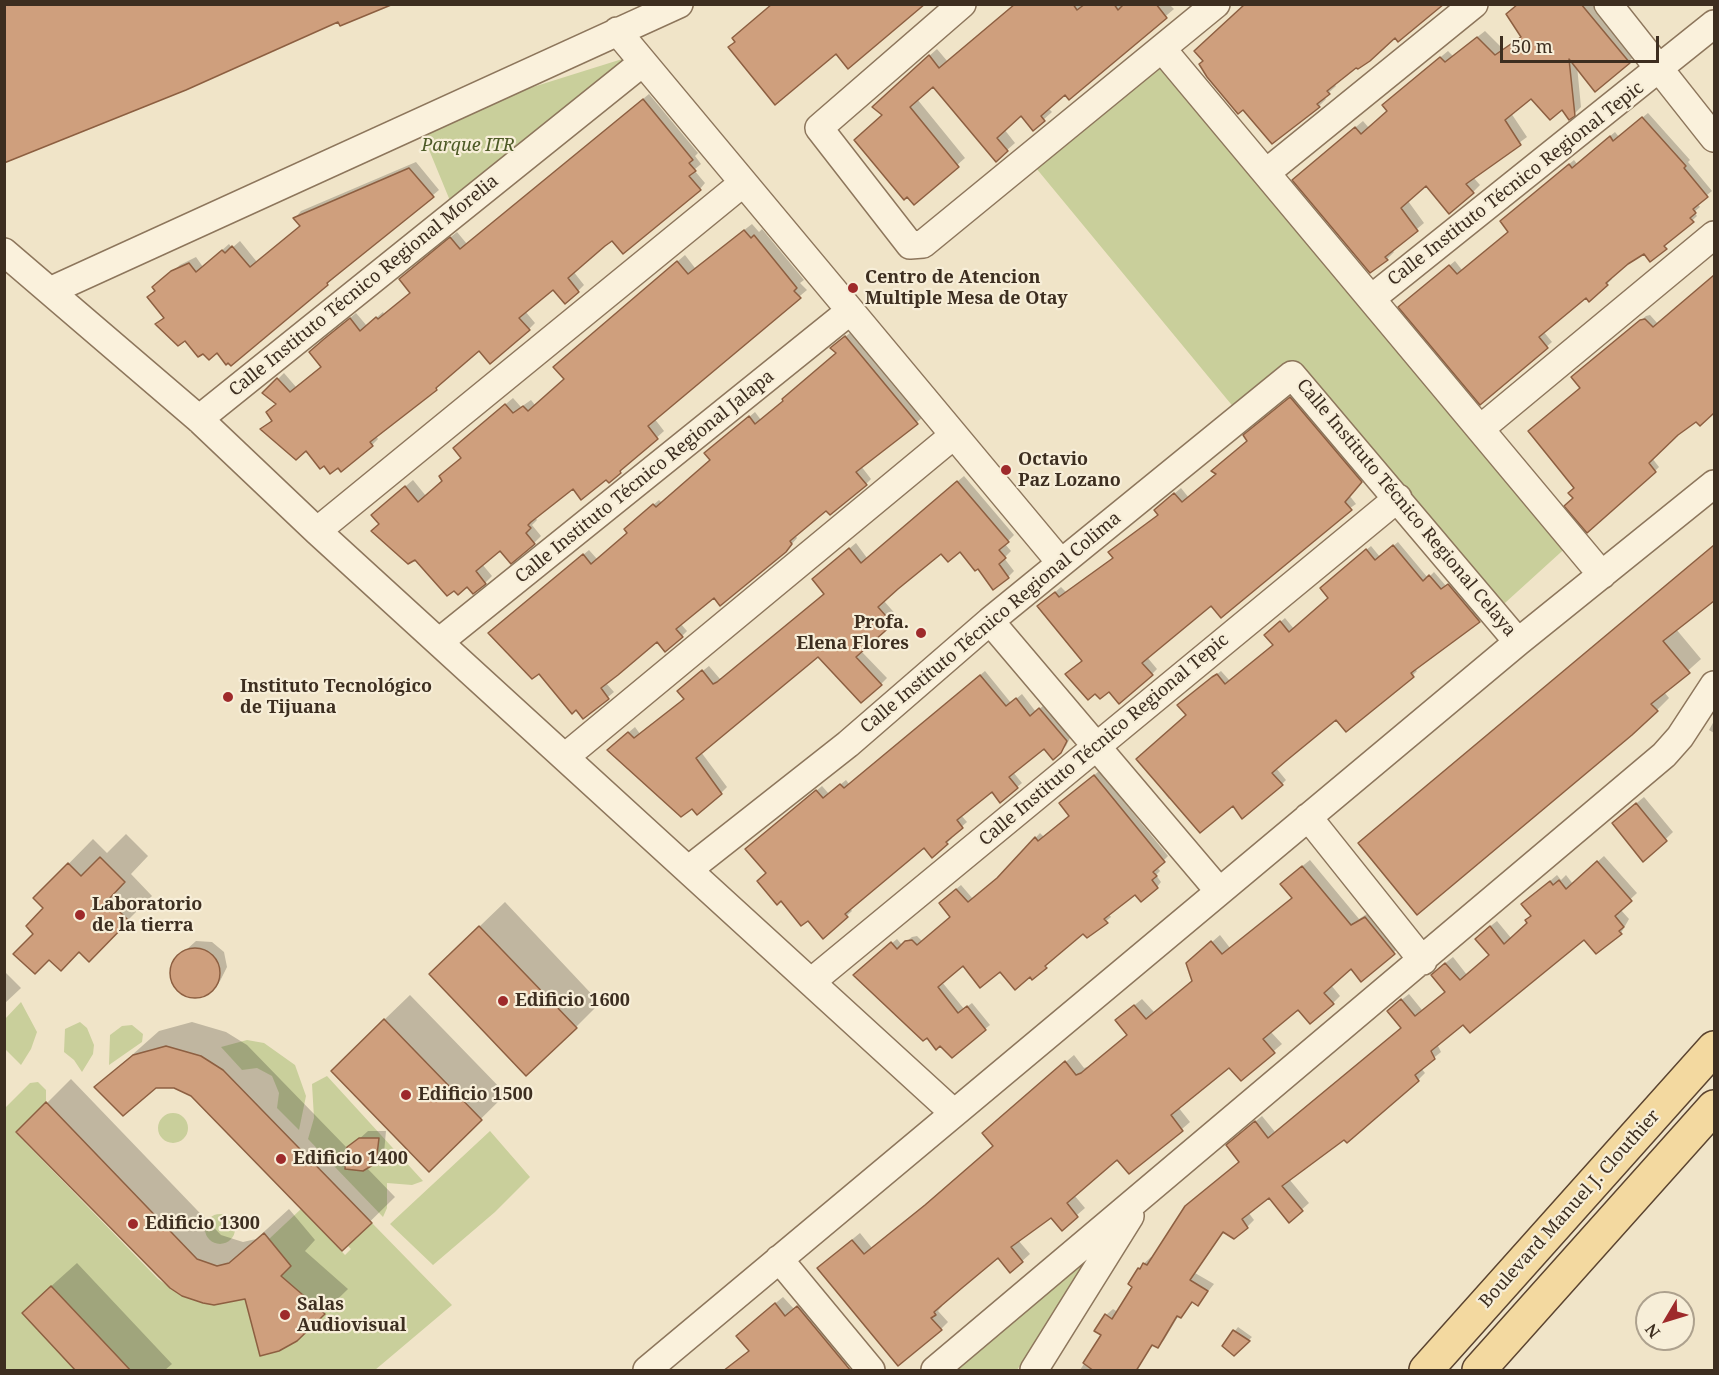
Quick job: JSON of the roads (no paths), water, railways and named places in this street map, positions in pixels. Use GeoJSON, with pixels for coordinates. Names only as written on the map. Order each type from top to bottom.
{"type":"FeatureCollection","features":[{"type":"Feature","properties":{"kind":"main road","name":"Boulevard Manuel J. Clouthier"},"geometry":{"type":"LineString","coordinates":[[1426,1371],[1714,1048]]}},
{"type":"Feature","properties":{"kind":"main road"},"geometry":{"type":"LineString","coordinates":[[1479,1371],[1714,1107]]}},
{"type":"Feature","properties":{"kind":"street"},"geometry":{"type":"LineString","coordinates":[[52,290],[679,4]]}},
{"type":"Feature","properties":{"kind":"street"},"geometry":{"type":"LineString","coordinates":[[962,4],[819,128],[910,245],[923,244],[1163,50],[1207,7]]}},
{"type":"Feature","properties":{"kind":"street"},"geometry":{"type":"LineString","coordinates":[[1267,171],[1474,4]]}},
{"type":"Feature","properties":{"kind":"street"},"geometry":{"type":"LineString","coordinates":[[1608,4],[1714,138]]}},
{"type":"Feature","properties":{"kind":"street","name":"Calle Instituto Técnico Regional Tepic"},"geometry":{"type":"LineString","coordinates":[[1372,298],[1714,24]]}},
{"type":"Feature","properties":{"kind":"street"},"geometry":{"type":"LineString","coordinates":[[617,32],[1061,563]]}},
{"type":"Feature","properties":{"kind":"street"},"geometry":{"type":"LineString","coordinates":[[1163,50],[1267,171],[1602,575]]}},
{"type":"Feature","properties":{"kind":"street","name":"Calle Instituto Técnico Regional Morelia"},"geometry":{"type":"LineString","coordinates":[[199,419],[642,63]]}},
{"type":"Feature","properties":{"kind":"street"},"geometry":{"type":"LineString","coordinates":[[317,531],[743,183]]}},
{"type":"Feature","properties":{"kind":"street"},"geometry":{"type":"LineString","coordinates":[[1480,429],[1714,235]]}},
{"type":"Feature","properties":{"kind":"street"},"geometry":{"type":"LineString","coordinates":[[4,252],[52,290],[199,419],[317,531],[954,1113]]}},
{"type":"Feature","properties":{"kind":"street","name":"Calle Instituto Técnico Regional Jalapa"},"geometry":{"type":"LineString","coordinates":[[439,642],[850,311]]}},
{"type":"Feature","properties":{"kind":"street","name":"Calle Instituto Técnico Regional Celaya"},"geometry":{"type":"LineString","coordinates":[[1294,375],[1518,642]]}},
{"type":"Feature","properties":{"kind":"street","name":"Calle Instituto Técnico Regional Colima"},"geometry":{"type":"LineString","coordinates":[[688,870],[848,744],[990,621],[1294,375]]}},
{"type":"Feature","properties":{"kind":"street"},"geometry":{"type":"LineString","coordinates":[[564,757],[954,435]]}},
{"type":"Feature","properties":{"kind":"street"},"geometry":{"type":"LineString","coordinates":[[647,1371],[1518,642],[1714,484]]}},
{"type":"Feature","properties":{"kind":"street","name":"Calle Instituto Técnico Regional Tepic"},"geometry":{"type":"LineString","coordinates":[[811,982],[1398,498]]}},
{"type":"Feature","properties":{"kind":"street"},"geometry":{"type":"LineString","coordinates":[[990,621],[1219,891]]}},
{"type":"Feature","properties":{"kind":"street"},"geometry":{"type":"LineString","coordinates":[[935,1371],[1423,961],[1664,755],[1680,737],[1714,685]]}},
{"type":"Feature","properties":{"kind":"street"},"geometry":{"type":"LineString","coordinates":[[1308,817],[1423,961]]}},
{"type":"Feature","properties":{"kind":"street"},"geometry":{"type":"LineString","coordinates":[[1034,1371],[1143,1195]]}},
{"type":"Feature","properties":{"kind":"street"},"geometry":{"type":"LineString","coordinates":[[779,1259],[871,1371]]}},
{"type":"Feature","properties":{"kind":"place","name":"Centro de Atencion Multiple Mesa de Otay"},"geometry":{"type":"Point","coordinates":[853,288]}},
{"type":"Feature","properties":{"kind":"place","name":"Octavio Paz Lozano"},"geometry":{"type":"Point","coordinates":[1006,470]}},
{"type":"Feature","properties":{"kind":"place","name":"Profa. Elena Flores"},"geometry":{"type":"Point","coordinates":[921,633]}},
{"type":"Feature","properties":{"kind":"place","name":"Instituto Tecnológico de Tijuana"},"geometry":{"type":"Point","coordinates":[228,697]}},
{"type":"Feature","properties":{"kind":"place","name":"Laboratorio de la tierra"},"geometry":{"type":"Point","coordinates":[80,915]}},
{"type":"Feature","properties":{"kind":"place","name":"Edificio 1600"},"geometry":{"type":"Point","coordinates":[503,1001]}},
{"type":"Feature","properties":{"kind":"place","name":"Edificio 1500"},"geometry":{"type":"Point","coordinates":[406,1095]}},
{"type":"Feature","properties":{"kind":"place","name":"Edificio 1400"},"geometry":{"type":"Point","coordinates":[281,1159]}},
{"type":"Feature","properties":{"kind":"place","name":"Edificio 1300"},"geometry":{"type":"Point","coordinates":[133,1224]}},
{"type":"Feature","properties":{"kind":"place","name":"Salas Audiovisual"},"geometry":{"type":"Point","coordinates":[285,1315]}},
{"type":"Feature","properties":{"kind":"park label","name":"Parque ITR"},"geometry":{"type":"Point","coordinates":[468,146]}}]}
